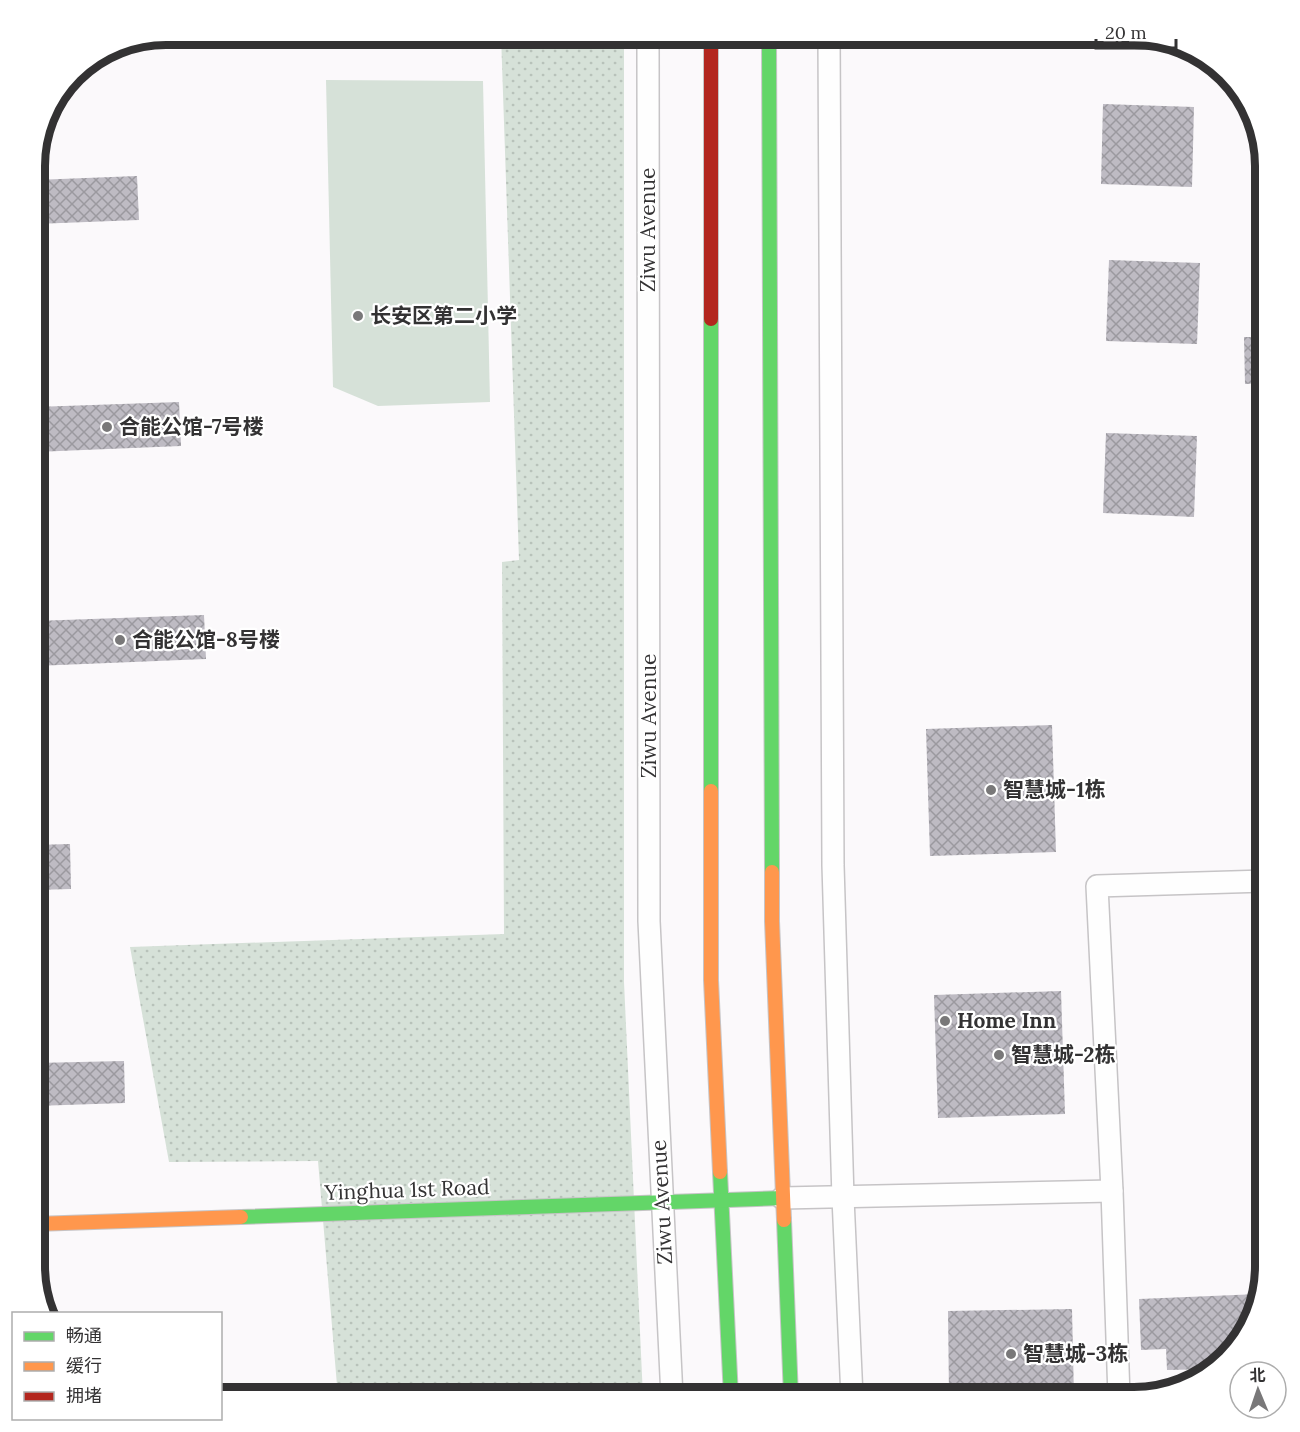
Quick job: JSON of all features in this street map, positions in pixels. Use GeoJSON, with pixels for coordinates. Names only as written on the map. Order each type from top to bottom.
{"type":"FeatureCollection","features":[{"type":"Feature","properties":{"kind":"main road"},"geometry":{"type":"LineString","coordinates":[[711,45],[711,980],[730,1387]]}},
{"type":"Feature","properties":{"kind":"main road"},"geometry":{"type":"LineString","coordinates":[[769,45],[772,921],[791,1387]]}},
{"type":"Feature","properties":{"kind":"main road","name":"Yinghua 1st Road"},"geometry":{"type":"LineString","coordinates":[[45,1224],[782,1198]]}},
{"type":"Feature","properties":{"kind":"street","name":"Ziwu Avenue"},"geometry":{"type":"LineString","coordinates":[[648,45],[649,921],[671,1387]]}},
{"type":"Feature","properties":{"kind":"street"},"geometry":{"type":"LineString","coordinates":[[829,45],[833,854],[843,1198],[852,1387]]}},
{"type":"Feature","properties":{"kind":"street"},"geometry":{"type":"LineString","coordinates":[[1119,1387],[1112,1191],[1097,886],[1255,881]]}},
{"type":"Feature","properties":{"kind":"street"},"geometry":{"type":"LineString","coordinates":[[782,1198],[1112,1191]]}},
{"type":"Feature","properties":{"kind":"shaded area"},"geometry":{"type":"Polygon","coordinates":[[[501,45],[624,45],[624,982],[643,1387],[337,1387],[318,1161],[169,1162],[130,947],[504,934],[502,562],[519,560],[501,45]]]}},
{"type":"Feature","properties":{"kind":"shaded area"},"geometry":{"type":"Polygon","coordinates":[[[326,80],[483,81],[490,402],[378,406],[333,387],[326,80]]]}},
{"type":"Feature","properties":{"kind":"building"},"geometry":{"type":"Polygon","coordinates":[[[1103,104],[1194,107],[1192,187],[1101,184],[1103,104]]]}},
{"type":"Feature","properties":{"kind":"building"},"geometry":{"type":"Polygon","coordinates":[[[137,176],[139,220],[45,224],[45,180],[137,176]]]}},
{"type":"Feature","properties":{"kind":"building"},"geometry":{"type":"Polygon","coordinates":[[[1109,260],[1200,263],[1197,344],[1106,341],[1109,260]]]}},
{"type":"Feature","properties":{"kind":"building"},"geometry":{"type":"Polygon","coordinates":[[[1244,337],[1255,337],[1255,384],[1245,384],[1244,337]]]}},
{"type":"Feature","properties":{"kind":"building","name":"合能公馆-7号楼"},"geometry":{"type":"Polygon","coordinates":[[[179,402],[181,446],[45,452],[45,407],[179,402]]]}},
{"type":"Feature","properties":{"kind":"building"},"geometry":{"type":"Polygon","coordinates":[[[1106,433],[1197,436],[1194,517],[1103,513],[1106,433]]]}},
{"type":"Feature","properties":{"kind":"building","name":"合能公馆-8号楼"},"geometry":{"type":"Polygon","coordinates":[[[204,615],[206,659],[45,666],[45,621],[204,615]]]}},
{"type":"Feature","properties":{"kind":"building","name":"智慧城-1栋"},"geometry":{"type":"Polygon","coordinates":[[[1052,725],[1056,852],[930,856],[926,729],[1052,725]]]}},
{"type":"Feature","properties":{"kind":"building"},"geometry":{"type":"Polygon","coordinates":[[[70,844],[71,889],[45,890],[45,845],[70,844]]]}},
{"type":"Feature","properties":{"kind":"building","name":"智慧城-2栋"},"geometry":{"type":"Polygon","coordinates":[[[1061,991],[1065,1114],[938,1118],[934,995],[1061,991]]]}},
{"type":"Feature","properties":{"kind":"building"},"geometry":{"type":"Polygon","coordinates":[[[124,1061],[125,1103],[45,1106],[45,1063],[124,1061]]]}},
{"type":"Feature","properties":{"kind":"building"},"geometry":{"type":"Polygon","coordinates":[[[1252,1294],[1243,1320],[1230,1340],[1220,1352],[1196,1369],[1167,1370],[1166,1349],[1141,1350],[1139,1299],[1252,1294]]]}},
{"type":"Feature","properties":{"kind":"building","name":"智慧城-3栋"},"geometry":{"type":"Polygon","coordinates":[[[1072,1309],[1074,1387],[949,1387],[948,1311],[1072,1309]]]}},
{"type":"Feature","properties":{"kind":"traffic: fast"},"geometry":{"type":"LineString","coordinates":[[769,45],[772,872]]}},
{"type":"Feature","properties":{"kind":"traffic: fast"},"geometry":{"type":"LineString","coordinates":[[711,319],[711,791]]}},
{"type":"Feature","properties":{"kind":"traffic: fast"},"geometry":{"type":"LineString","coordinates":[[720,1172],[731,1387]]}},
{"type":"Feature","properties":{"kind":"traffic: fast"},"geometry":{"type":"LineString","coordinates":[[241,1217],[782,1198]]}},
{"type":"Feature","properties":{"kind":"traffic: fast"},"geometry":{"type":"LineString","coordinates":[[784,1220],[791,1387]]}},
{"type":"Feature","properties":{"kind":"traffic: slow"},"geometry":{"type":"LineString","coordinates":[[711,791],[711,980],[720,1172]]}},
{"type":"Feature","properties":{"kind":"traffic: slow"},"geometry":{"type":"LineString","coordinates":[[772,872],[784,1220]]}},
{"type":"Feature","properties":{"kind":"traffic: slow"},"geometry":{"type":"LineString","coordinates":[[45,1224],[241,1217]]}},
{"type":"Feature","properties":{"kind":"traffic: jam"},"geometry":{"type":"LineString","coordinates":[[711,45],[711,319]]}},
{"type":"Feature","properties":{"kind":"place","name":"长安区第二小学"},"geometry":{"type":"Point","coordinates":[358,316]}},
{"type":"Feature","properties":{"kind":"place","name":"合能公馆-7号楼"},"geometry":{"type":"Point","coordinates":[107,427]}},
{"type":"Feature","properties":{"kind":"place","name":"合能公馆-8号楼"},"geometry":{"type":"Point","coordinates":[120,640]}},
{"type":"Feature","properties":{"kind":"place","name":"智慧城-1栋"},"geometry":{"type":"Point","coordinates":[991,790]}},
{"type":"Feature","properties":{"kind":"place","name":"Home Inn"},"geometry":{"type":"Point","coordinates":[945,1021]}},
{"type":"Feature","properties":{"kind":"place","name":"智慧城-2栋"},"geometry":{"type":"Point","coordinates":[999,1055]}},
{"type":"Feature","properties":{"kind":"place","name":"智慧城-3栋"},"geometry":{"type":"Point","coordinates":[1011,1354]}}]}
